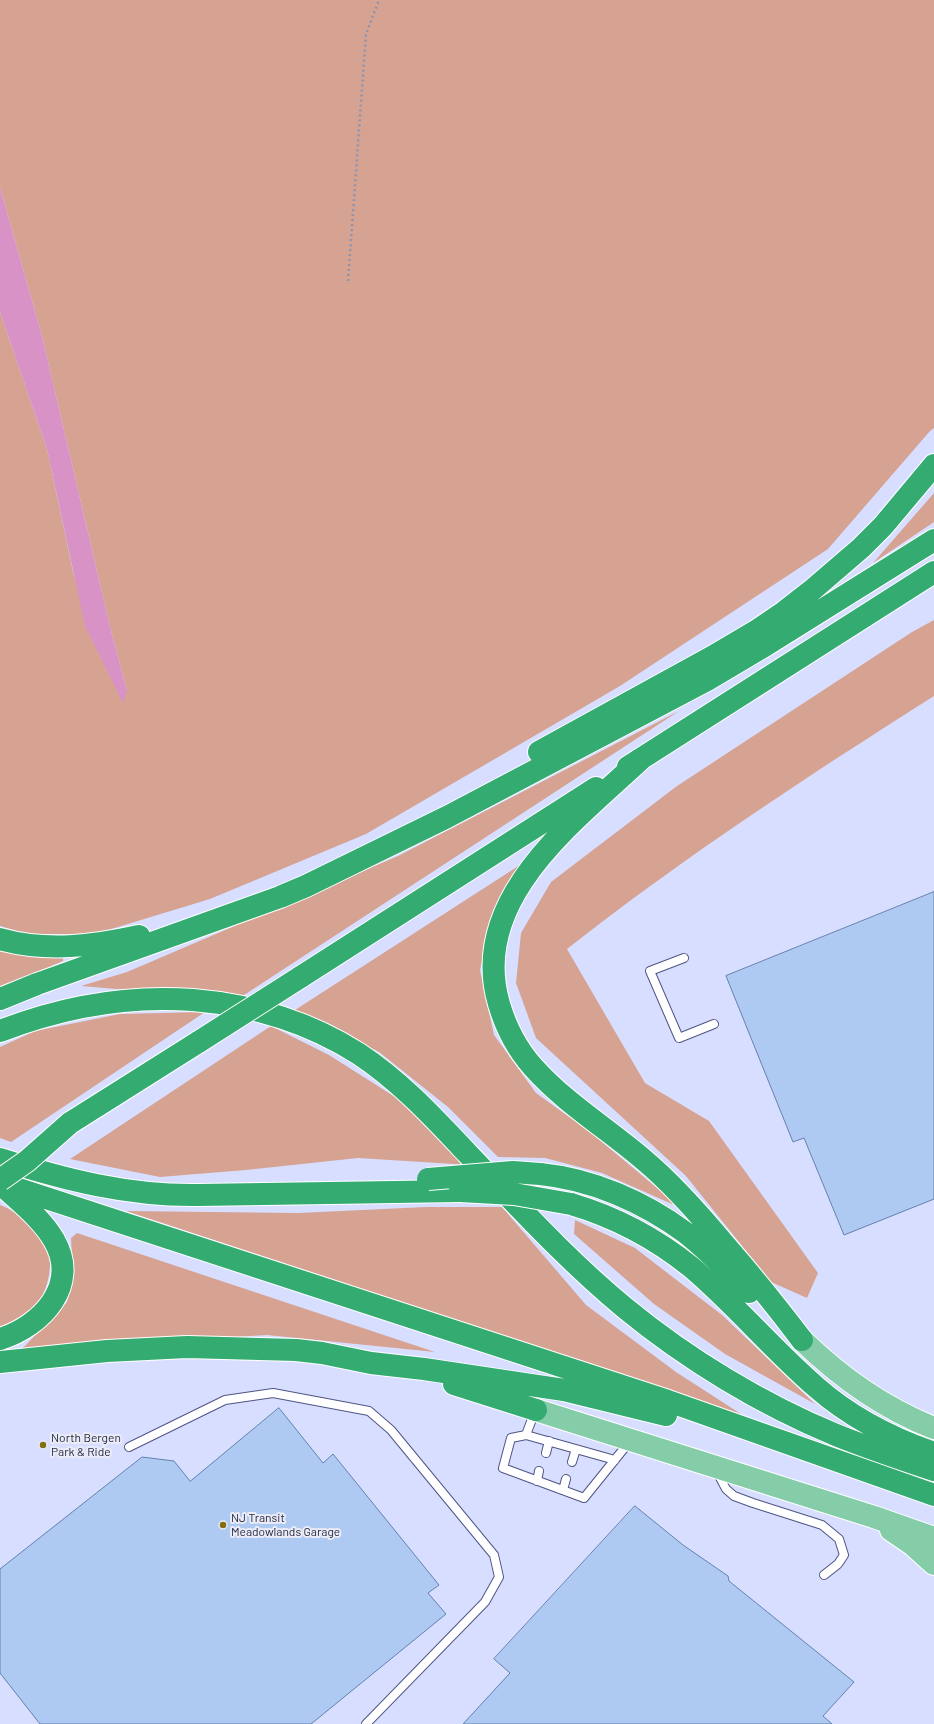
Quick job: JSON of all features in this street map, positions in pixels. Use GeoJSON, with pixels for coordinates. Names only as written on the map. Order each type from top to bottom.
{"type":"FeatureCollection","features":[{"type":"Feature","properties":{"kind":"highway"},"geometry":{"type":"LineString","coordinates":[[352,862],[440,805],[712,658],[756,631],[811,591],[861,548],[883,526],[934,465]]}},
{"type":"Feature","properties":{"kind":"highway"},"geometry":{"type":"LineString","coordinates":[[0,999],[37,984],[217,920],[300,888],[447,817],[734,665],[934,540]]}},
{"type":"Feature","properties":{"kind":"highway"},"geometry":{"type":"LineString","coordinates":[[0,1164],[70,1123],[200,1041],[934,572]]}},
{"type":"Feature","properties":{"kind":"highway"},"geometry":{"type":"LineString","coordinates":[[641,759],[561,834],[540,857],[520,884],[502,922],[494,951],[497,997],[506,1026],[522,1053],[532,1066],[560,1094],[644,1159],[680,1193],[769,1296],[802,1340]]}},
{"type":"Feature","properties":{"kind":"highway"},"geometry":{"type":"LineString","coordinates":[[0,939],[28,945],[68,947],[116,941],[217,920]]}},
{"type":"Feature","properties":{"kind":"highway"},"geometry":{"type":"LineString","coordinates":[[0,1031],[34,1018],[77,1007],[119,1000],[165,999],[210,1001],[257,1010],[293,1021],[318,1032],[357,1053],[375,1065],[405,1090],[432,1115],[573,1262],[612,1297],[649,1327],[740,1387],[787,1412],[834,1434],[876,1451],[934,1470]]}},
{"type":"Feature","properties":{"kind":"highway"},"geometry":{"type":"LineString","coordinates":[[0,1180],[27,1161],[70,1123]]}},
{"type":"Feature","properties":{"kind":"highway"},"geometry":{"type":"LineString","coordinates":[[0,1159],[92,1185],[144,1193],[183,1195],[460,1191],[514,1194],[570,1204],[623,1223],[669,1250],[711,1284],[796,1368],[826,1395],[847,1411],[884,1433],[934,1453]]}},
{"type":"Feature","properties":{"kind":"highway"},"geometry":{"type":"LineString","coordinates":[[331,1192],[428,1179],[513,1172],[569,1178],[620,1195],[669,1221],[703,1248],[802,1340]]}},
{"type":"Feature","properties":{"kind":"highway"},"geometry":{"type":"LineString","coordinates":[[0,1183],[48,1231],[58,1248],[63,1275],[54,1299],[43,1314],[26,1328],[0,1340]]}},
{"type":"Feature","properties":{"kind":"highway"},"geometry":{"type":"LineString","coordinates":[[0,1183],[660,1398],[934,1495]]}},
{"type":"Feature","properties":{"kind":"highway"},"geometry":{"type":"LineString","coordinates":[[0,1362],[132,1349],[215,1346],[268,1348],[322,1353],[371,1363],[424,1369],[564,1390],[683,1420],[721,1420]]}},
{"type":"Feature","properties":{"kind":"highway"},"geometry":{"type":"LineString","coordinates":[[424,1369],[460,1387],[536,1410]]}},
{"type":"Feature","properties":{"kind":"main road"},"geometry":{"type":"LineString","coordinates":[[802,1340],[838,1374],[858,1389],[899,1412],[934,1428]]}},
{"type":"Feature","properties":{"kind":"main road"},"geometry":{"type":"LineString","coordinates":[[536,1410],[874,1517],[934,1538]]}},
{"type":"Feature","properties":{"kind":"main road"},"geometry":{"type":"LineString","coordinates":[[874,1517],[912,1545],[934,1564]]}},
{"type":"Feature","properties":{"kind":"lane"},"geometry":{"type":"LineString","coordinates":[[684,958],[650,971],[679,1038],[714,1024]]}},
{"type":"Feature","properties":{"kind":"lane"},"geometry":{"type":"LineString","coordinates":[[129,1447],[225,1400],[274,1393],[368,1411],[391,1430],[494,1555],[499,1577],[485,1602],[366,1724]]}},
{"type":"Feature","properties":{"kind":"lane"},"geometry":{"type":"LineString","coordinates":[[526,1435],[536,1410]]}},
{"type":"Feature","properties":{"kind":"lane"},"geometry":{"type":"LineString","coordinates":[[615,1460],[526,1435],[511,1438],[503,1468],[584,1498],[615,1460],[631,1439]]}},
{"type":"Feature","properties":{"kind":"lane"},"geometry":{"type":"LineString","coordinates":[[546,1453],[549,1441]]}},
{"type":"Feature","properties":{"kind":"lane"},"geometry":{"type":"LineString","coordinates":[[572,1462],[576,1449]]}},
{"type":"Feature","properties":{"kind":"lane"},"geometry":{"type":"LineString","coordinates":[[713,1466],[726,1489],[734,1496],[822,1525],[839,1539],[844,1555],[838,1564],[824,1575]]}},
{"type":"Feature","properties":{"kind":"lane"},"geometry":{"type":"LineString","coordinates":[[537,1480],[539,1471]]}},
{"type":"Feature","properties":{"kind":"lane"},"geometry":{"type":"LineString","coordinates":[[563,1490],[566,1479]]}},
{"type":"Feature","properties":{"kind":"path"},"geometry":{"type":"LineString","coordinates":[[348,281],[366,34],[379,0]]}},
{"type":"Feature","properties":{"kind":"shaded area"},"geometry":{"type":"Polygon","coordinates":[[[0,0],[934,0],[934,428],[828,549],[620,686],[366,834],[210,899],[95,934],[27,934],[0,926],[0,312],[47,449],[74,576],[127,691],[110,627],[42,336],[0,188],[0,0]]]}},
{"type":"Feature","properties":{"kind":"shaded area"},"geometry":{"type":"Polygon","coordinates":[[[0,188],[42,336],[110,627],[127,691],[123,703],[85,626],[47,449],[0,312],[0,188]]]}},
{"type":"Feature","properties":{"kind":"shaded area"},"geometry":{"type":"Polygon","coordinates":[[[934,493],[934,522],[873,563],[934,493]]]}},
{"type":"Feature","properties":{"kind":"shaded area"},"geometry":{"type":"Polygon","coordinates":[[[934,620],[934,696],[747,818],[656,882],[567,949],[645,1083],[709,1121],[818,1273],[807,1298],[771,1282],[686,1176],[536,1038],[516,983],[521,933],[551,882],[677,786],[912,632],[934,620]]]}},
{"type":"Feature","properties":{"kind":"shaded area"},"geometry":{"type":"Polygon","coordinates":[[[679,711],[241,997],[81,986],[127,972],[398,856],[679,711]]]}},
{"type":"Feature","properties":{"kind":"shaded area"},"geometry":{"type":"Polygon","coordinates":[[[523,863],[495,907],[480,970],[494,1035],[536,1093],[590,1132],[681,1208],[602,1173],[545,1158],[498,1157],[448,1107],[379,1052],[295,1010],[523,863]]]}},
{"type":"Feature","properties":{"kind":"shaded area"},"geometry":{"type":"Polygon","coordinates":[[[0,947],[63,956],[63,961],[0,988],[0,947]]]}},
{"type":"Feature","properties":{"kind":"shaded area"},"geometry":{"type":"Polygon","coordinates":[[[205,1012],[11,1142],[0,1138],[0,1047],[35,1031],[120,1014],[205,1012]]]}},
{"type":"Feature","properties":{"kind":"shaded area"},"geometry":{"type":"Polygon","coordinates":[[[271,1026],[329,1055],[403,1102],[470,1165],[358,1158],[246,1170],[160,1177],[70,1159],[271,1026]]]}},
{"type":"Feature","properties":{"kind":"shaded area"},"geometry":{"type":"Polygon","coordinates":[[[0,1205],[20,1216],[32,1226],[42,1238],[49,1251],[50,1267],[44,1293],[36,1306],[24,1316],[0,1329],[0,1205]]]}},
{"type":"Feature","properties":{"kind":"shaded area"},"geometry":{"type":"Polygon","coordinates":[[[426,1207],[502,1207],[586,1305],[676,1372],[741,1414],[126,1211],[298,1213],[426,1207]]]}},
{"type":"Feature","properties":{"kind":"shaded area"},"geometry":{"type":"Polygon","coordinates":[[[575,1220],[635,1248],[722,1315],[815,1404],[725,1354],[654,1304],[574,1234],[575,1220]]]}},
{"type":"Feature","properties":{"kind":"shaded area"},"geometry":{"type":"Polygon","coordinates":[[[77,1233],[435,1352],[267,1335],[21,1350],[67,1302],[73,1274],[71,1238],[77,1233]]]}},
{"type":"Feature","properties":{"kind":"building"},"geometry":{"type":"Polygon","coordinates":[[[934,892],[934,1199],[844,1235],[804,1138],[793,1142],[726,976],[934,892]]]}},
{"type":"Feature","properties":{"kind":"building","name":"NJ Transit Meadowlands Garage"},"geometry":{"type":"Polygon","coordinates":[[[279,1408],[323,1463],[333,1454],[439,1585],[428,1593],[446,1614],[311,1724],[40,1724],[0,1673],[0,1569],[142,1457],[174,1461],[190,1481],[279,1408]]]}},
{"type":"Feature","properties":{"kind":"building"},"geometry":{"type":"Polygon","coordinates":[[[635,1506],[683,1545],[728,1576],[729,1581],[854,1682],[823,1716],[832,1724],[463,1724],[510,1673],[494,1659],[635,1506]]]}},
{"type":"Feature","properties":{"kind":"place","name":"North Bergen Park & Ride"},"geometry":{"type":"Point","coordinates":[43,1445]}},
{"type":"Feature","properties":{"kind":"place","name":"NJ Transit Meadowlands Garage"},"geometry":{"type":"Point","coordinates":[223,1525]}}]}
